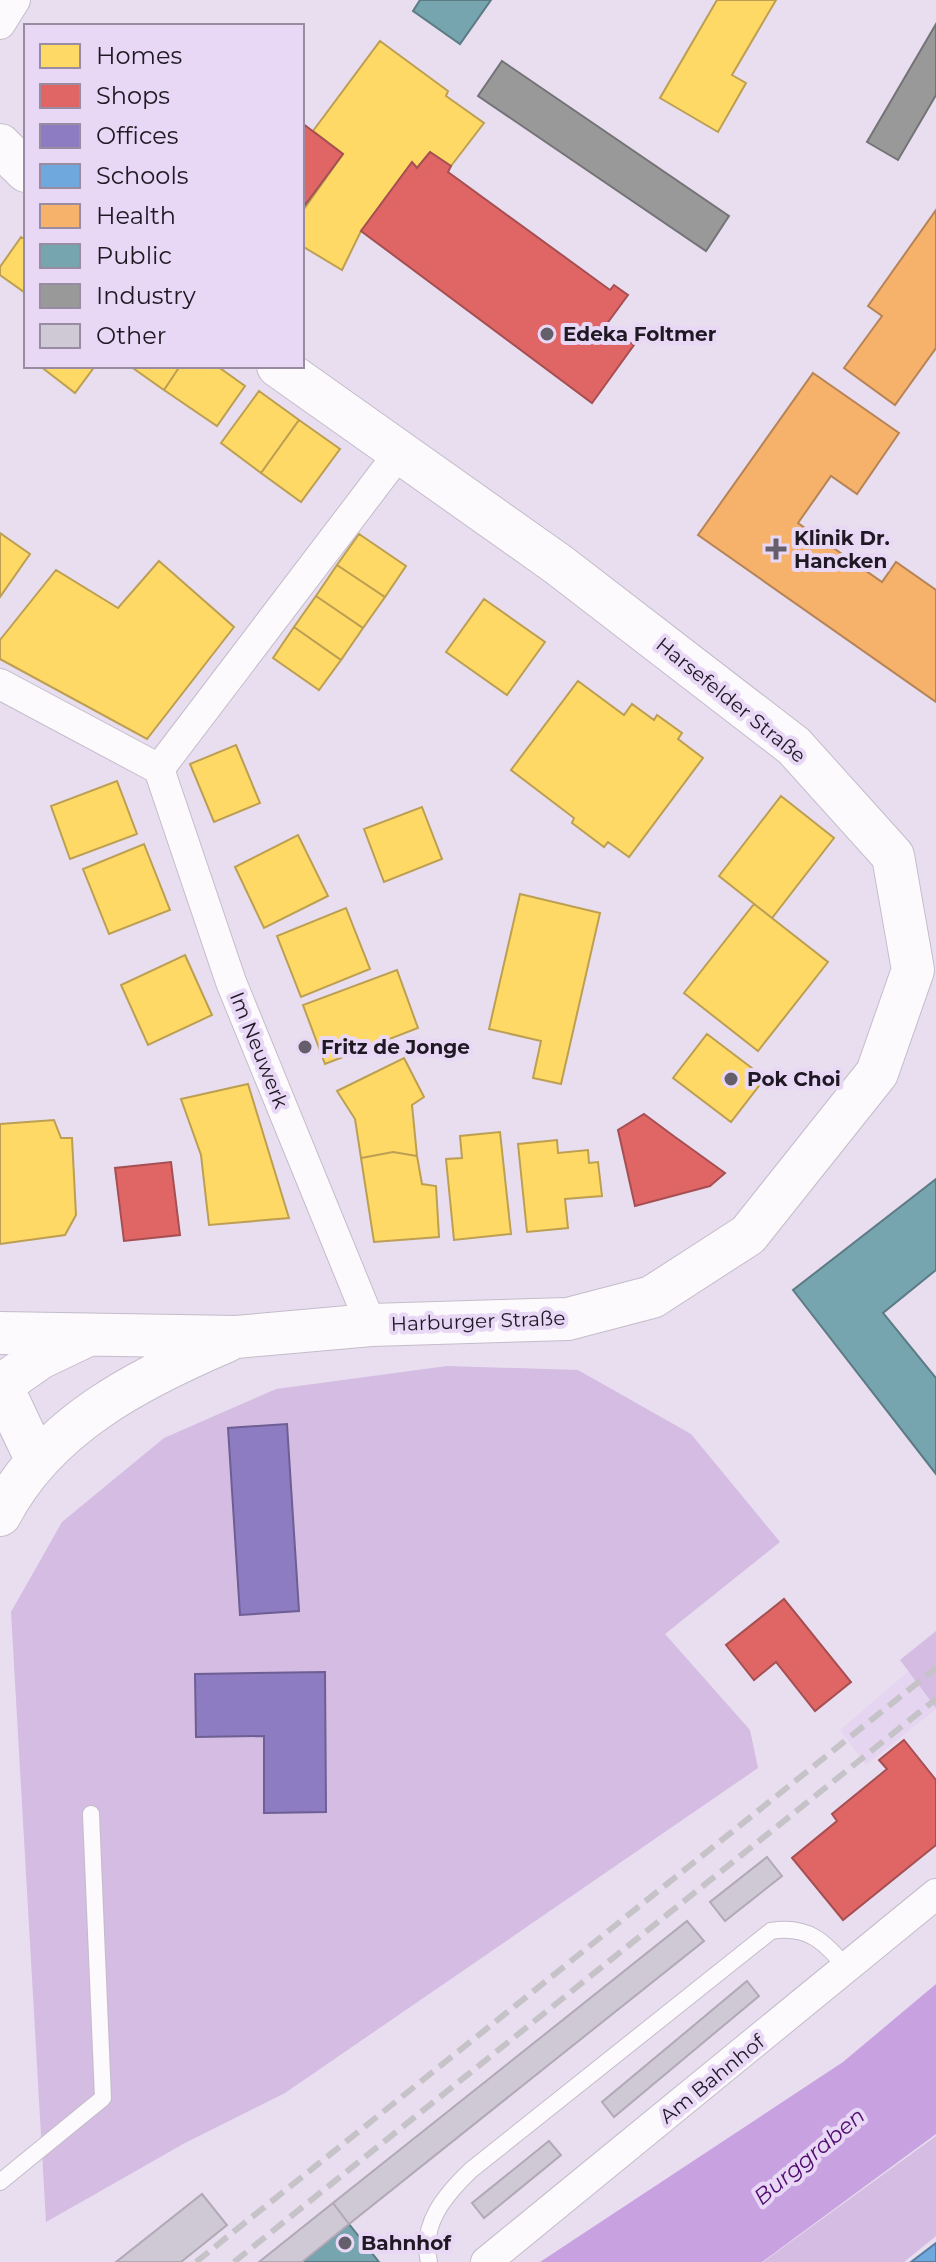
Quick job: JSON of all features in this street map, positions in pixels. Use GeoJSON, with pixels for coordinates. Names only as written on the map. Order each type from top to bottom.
{"type":"FeatureCollection","features":[{"type":"Feature","properties":{"kind":"main road"},"geometry":{"type":"LineString","coordinates":[[0,145],[24,169]]}},
{"type":"Feature","properties":{"kind":"main road","name":"Harsefelder Straße"},"geometry":{"type":"LineString","coordinates":[[281,368],[559,565],[794,746],[893,856],[925,969],[877,1073],[748,1235]]}},
{"type":"Feature","properties":{"kind":"main road","name":"Harburger Straße"},"geometry":{"type":"LineString","coordinates":[[0,1333],[236,1337],[371,1325],[568,1319],[652,1297],[748,1235]]}},
{"type":"Feature","properties":{"kind":"main road"},"geometry":{"type":"LineString","coordinates":[[36,1459],[0,1385],[40,1358],[89,1334]]}},
{"type":"Feature","properties":{"kind":"main road","name":"Harburger Straße"},"geometry":{"type":"LineString","coordinates":[[0,1515],[36,1459],[88,1414],[186,1358],[236,1337]]}},
{"type":"Feature","properties":{"kind":"main road"},"geometry":{"type":"LineString","coordinates":[[0,1435],[36,1459]]}},
{"type":"Feature","properties":{"kind":"street"},"geometry":{"type":"LineString","coordinates":[[0,24],[15,0]]}},
{"type":"Feature","properties":{"kind":"street"},"geometry":{"type":"LineString","coordinates":[[0,684],[159,769],[400,452]]}},
{"type":"Feature","properties":{"kind":"street","name":"Im Neuwerk"},"geometry":{"type":"LineString","coordinates":[[159,769],[231,982],[371,1325]]}},
{"type":"Feature","properties":{"kind":"street","name":"Am Bahnhof"},"geometry":{"type":"LineString","coordinates":[[486,2262],[936,1894]]}},
{"type":"Feature","properties":{"kind":"lane"},"geometry":{"type":"LineString","coordinates":[[0,2182],[103,2098],[91,1814]]}},
{"type":"Feature","properties":{"kind":"lane"},"geometry":{"type":"LineString","coordinates":[[429,2262],[434,2214],[444,2196],[471,2170],[771,1931],[789,1928],[825,1941],[847,1969]]}},
{"type":"Feature","properties":{"kind":"shaded area"},"geometry":{"type":"Polygon","coordinates":[[[447,1366],[578,1370],[691,1434],[780,1542],[665,1634],[750,1730],[758,1768],[285,2093],[185,2143],[46,2222],[11,1612],[62,1522],[164,1438],[276,1389],[447,1366]]]}},
{"type":"Feature","properties":{"kind":"shaded area"},"geometry":{"type":"Polygon","coordinates":[[[936,1631],[936,1708],[900,1660],[936,1631]]]}},
{"type":"Feature","properties":{"kind":"shaded area"},"geometry":{"type":"Polygon","coordinates":[[[936,1648],[936,1709],[866,1765],[840,1730],[936,1648]]]}},
{"type":"Feature","properties":{"kind":"shaded area"},"geometry":{"type":"Polygon","coordinates":[[[936,2136],[936,2236],[904,2262],[763,2262],[936,2136]]]}},
{"type":"Feature","properties":{"kind":"water","name":"Burggraben"},"geometry":{"type":"Polygon","coordinates":[[[936,1984],[936,2134],[762,2262],[540,2262],[843,2062],[936,1984]]]}},
{"type":"Feature","properties":{"kind":"building: Homes"},"geometry":{"type":"Polygon","coordinates":[[[717,0],[776,0],[732,75],[746,83],[718,132],[660,98],[717,0]]]}},
{"type":"Feature","properties":{"kind":"building: Homes"},"geometry":{"type":"Polygon","coordinates":[[[380,41],[448,91],[446,96],[484,123],[451,166],[430,152],[417,168],[412,162],[361,231],[342,270],[304,247],[304,209],[343,154],[313,131],[380,41]]]}},
{"type":"Feature","properties":{"kind":"building: Homes"},"geometry":{"type":"Polygon","coordinates":[[[21,237],[24,239],[24,292],[0,275],[0,267],[21,237]]]}},
{"type":"Feature","properties":{"kind":"building: Homes"},"geometry":{"type":"Polygon","coordinates":[[[43,368],[94,368],[75,393],[43,368]]]}},
{"type":"Feature","properties":{"kind":"building: Homes"},"geometry":{"type":"Polygon","coordinates":[[[133,368],[179,368],[164,390],[133,368]]]}},
{"type":"Feature","properties":{"kind":"building: Homes"},"geometry":{"type":"Polygon","coordinates":[[[179,368],[220,368],[245,386],[217,426],[164,390],[179,368]]]}},
{"type":"Feature","properties":{"kind":"building: Homes"},"geometry":{"type":"Polygon","coordinates":[[[259,391],[299,420],[261,473],[221,443],[259,391]]]}},
{"type":"Feature","properties":{"kind":"building: Homes"},"geometry":{"type":"Polygon","coordinates":[[[299,420],[340,449],[301,502],[261,473],[299,420]]]}},
{"type":"Feature","properties":{"kind":"building: Homes"},"geometry":{"type":"Polygon","coordinates":[[[0,533],[30,554],[0,597],[0,533]]]}},
{"type":"Feature","properties":{"kind":"building: Homes"},"geometry":{"type":"Polygon","coordinates":[[[359,534],[406,566],[385,597],[337,565],[359,534]]]}},
{"type":"Feature","properties":{"kind":"building: Homes"},"geometry":{"type":"Polygon","coordinates":[[[159,561],[234,627],[147,739],[0,659],[0,640],[56,570],[118,608],[159,561]]]}},
{"type":"Feature","properties":{"kind":"building: Homes"},"geometry":{"type":"Polygon","coordinates":[[[337,565],[385,597],[363,628],[316,596],[337,565]]]}},
{"type":"Feature","properties":{"kind":"building: Homes"},"geometry":{"type":"Polygon","coordinates":[[[316,596],[363,628],[341,660],[294,627],[316,596]]]}},
{"type":"Feature","properties":{"kind":"building: Homes"},"geometry":{"type":"Polygon","coordinates":[[[484,599],[545,642],[507,695],[446,652],[484,599]]]}},
{"type":"Feature","properties":{"kind":"building: Homes"},"geometry":{"type":"Polygon","coordinates":[[[294,627],[341,660],[319,690],[273,658],[294,627]]]}},
{"type":"Feature","properties":{"kind":"building: Homes"},"geometry":{"type":"Polygon","coordinates":[[[578,681],[624,715],[632,704],[654,720],[657,715],[682,733],[678,739],[703,758],[629,857],[608,842],[604,847],[572,823],[574,818],[511,770],[578,681]]]}},
{"type":"Feature","properties":{"kind":"building: Homes"},"geometry":{"type":"Polygon","coordinates":[[[236,745],[260,803],[214,822],[190,764],[236,745]]]}},
{"type":"Feature","properties":{"kind":"building: Homes"},"geometry":{"type":"Polygon","coordinates":[[[117,781],[137,834],[70,859],[51,806],[117,781]]]}},
{"type":"Feature","properties":{"kind":"building: Homes"},"geometry":{"type":"Polygon","coordinates":[[[781,796],[834,838],[772,918],[719,876],[781,796]]]}},
{"type":"Feature","properties":{"kind":"building: Homes"},"geometry":{"type":"Polygon","coordinates":[[[422,807],[442,859],[384,882],[364,829],[422,807]]]}},
{"type":"Feature","properties":{"kind":"building: Homes"},"geometry":{"type":"Polygon","coordinates":[[[298,835],[328,896],[264,928],[235,867],[298,835]]]}},
{"type":"Feature","properties":{"kind":"building: Homes"},"geometry":{"type":"Polygon","coordinates":[[[144,844],[170,910],[109,934],[83,869],[144,844]]]}},
{"type":"Feature","properties":{"kind":"building: Homes"},"geometry":{"type":"Polygon","coordinates":[[[520,894],[600,913],[561,1084],[533,1078],[541,1041],[489,1029],[520,894]]]}},
{"type":"Feature","properties":{"kind":"building: Homes"},"geometry":{"type":"Polygon","coordinates":[[[754,904],[828,962],[758,1051],[684,993],[754,904]]]}},
{"type":"Feature","properties":{"kind":"building: Homes"},"geometry":{"type":"Polygon","coordinates":[[[346,908],[370,969],[301,997],[277,936],[346,908]]]}},
{"type":"Feature","properties":{"kind":"building: Homes"},"geometry":{"type":"Polygon","coordinates":[[[185,955],[212,1015],[148,1045],[121,985],[185,955]]]}},
{"type":"Feature","properties":{"kind":"building: Homes"},"geometry":{"type":"Polygon","coordinates":[[[397,970],[418,1028],[325,1064],[303,1005],[397,970]]]}},
{"type":"Feature","properties":{"kind":"building: Homes"},"geometry":{"type":"Polygon","coordinates":[[[707,1034],[765,1078],[731,1122],[673,1078],[707,1034]]]}},
{"type":"Feature","properties":{"kind":"building: Homes"},"geometry":{"type":"Polygon","coordinates":[[[404,1058],[424,1097],[412,1105],[417,1156],[393,1152],[361,1158],[355,1119],[337,1091],[404,1058]]]}},
{"type":"Feature","properties":{"kind":"building: Homes"},"geometry":{"type":"Polygon","coordinates":[[[248,1084],[289,1218],[209,1225],[201,1155],[181,1099],[248,1084]]]}},
{"type":"Feature","properties":{"kind":"building: Homes"},"geometry":{"type":"Polygon","coordinates":[[[54,1120],[61,1138],[72,1138],[76,1215],[65,1235],[0,1244],[0,1124],[54,1120]]]}},
{"type":"Feature","properties":{"kind":"building: Homes"},"geometry":{"type":"Polygon","coordinates":[[[500,1132],[511,1234],[454,1240],[446,1159],[462,1158],[460,1136],[500,1132]]]}},
{"type":"Feature","properties":{"kind":"building: Homes"},"geometry":{"type":"Polygon","coordinates":[[[557,1140],[558,1153],[588,1150],[589,1163],[598,1162],[602,1196],[565,1199],[568,1228],[527,1232],[518,1144],[557,1140]]]}},
{"type":"Feature","properties":{"kind":"building: Homes"},"geometry":{"type":"Polygon","coordinates":[[[393,1152],[417,1156],[422,1184],[436,1186],[439,1237],[374,1242],[361,1158],[393,1152]]]}},
{"type":"Feature","properties":{"kind":"building: Shops"},"geometry":{"type":"Polygon","coordinates":[[[304,125],[343,154],[304,206],[304,125]]]}},
{"type":"Feature","properties":{"kind":"building: Shops"},"geometry":{"type":"Polygon","coordinates":[[[430,152],[451,166],[448,172],[610,290],[614,285],[628,295],[606,325],[634,345],[592,403],[361,231],[412,162],[417,168],[430,152]]]}},
{"type":"Feature","properties":{"kind":"building: Shops"},"geometry":{"type":"Polygon","coordinates":[[[644,1114],[725,1173],[710,1186],[635,1206],[618,1130],[644,1114]]]}},
{"type":"Feature","properties":{"kind":"building: Shops"},"geometry":{"type":"Polygon","coordinates":[[[171,1162],[180,1235],[124,1241],[115,1168],[171,1162]]]}},
{"type":"Feature","properties":{"kind":"building: Shops"},"geometry":{"type":"Polygon","coordinates":[[[784,1599],[851,1682],[815,1711],[776,1662],[754,1680],[726,1645],[784,1599]]]}},
{"type":"Feature","properties":{"kind":"building: Shops"},"geometry":{"type":"Polygon","coordinates":[[[904,1740],[936,1780],[936,1845],[843,1920],[792,1858],[837,1821],[832,1814],[887,1769],[879,1760],[904,1740]]]}},
{"type":"Feature","properties":{"kind":"building: Offices"},"geometry":{"type":"Polygon","coordinates":[[[287,1424],[299,1611],[240,1615],[228,1428],[287,1424]]]}},
{"type":"Feature","properties":{"kind":"building: Offices"},"geometry":{"type":"Polygon","coordinates":[[[325,1672],[326,1812],[264,1813],[264,1736],[196,1737],[195,1674],[325,1672]]]}},
{"type":"Feature","properties":{"kind":"building: Schools"},"geometry":{"type":"Polygon","coordinates":[[[936,2243],[936,2262],[911,2262],[936,2243]]]}},
{"type":"Feature","properties":{"kind":"building: Health"},"geometry":{"type":"Polygon","coordinates":[[[936,210],[936,348],[895,405],[844,368],[882,316],[868,306],[936,210]]]}},
{"type":"Feature","properties":{"kind":"building: Health","name":"Klinik Dr. Hancken"},"geometry":{"type":"Polygon","coordinates":[[[813,373],[899,433],[857,494],[831,476],[798,523],[882,582],[896,562],[936,590],[936,702],[698,535],[813,373]]]}},
{"type":"Feature","properties":{"kind":"building: Public"},"geometry":{"type":"Polygon","coordinates":[[[420,0],[491,0],[460,44],[413,11],[420,0]]]}},
{"type":"Feature","properties":{"kind":"building: Public"},"geometry":{"type":"Polygon","coordinates":[[[936,1179],[936,1270],[883,1313],[936,1378],[936,1474],[793,1290],[936,1179]]]}},
{"type":"Feature","properties":{"kind":"building: Public","name":"Bahnhof"},"geometry":{"type":"Polygon","coordinates":[[[349,2224],[379,2262],[302,2262],[349,2224]]]}},
{"type":"Feature","properties":{"kind":"building: Industry"},"geometry":{"type":"Polygon","coordinates":[[[936,24],[936,95],[898,160],[867,142],[936,24]]]}},
{"type":"Feature","properties":{"kind":"building: Industry"},"geometry":{"type":"Polygon","coordinates":[[[502,61],[729,216],[706,251],[478,96],[502,61]]]}},
{"type":"Feature","properties":{"kind":"building: Other"},"geometry":{"type":"Polygon","coordinates":[[[767,1857],[782,1876],[725,1921],[710,1902],[767,1857]]]}},
{"type":"Feature","properties":{"kind":"building: Other"},"geometry":{"type":"Polygon","coordinates":[[[687,1921],[704,1941],[349,2224],[333,2203],[687,1921]]]}},
{"type":"Feature","properties":{"kind":"building: Other"},"geometry":{"type":"Polygon","coordinates":[[[747,1981],[759,1996],[614,2117],[602,2102],[747,1981]]]}},
{"type":"Feature","properties":{"kind":"building: Other"},"geometry":{"type":"Polygon","coordinates":[[[549,2141],[561,2155],[484,2218],[472,2203],[549,2141]]]}},
{"type":"Feature","properties":{"kind":"building: Other"},"geometry":{"type":"Polygon","coordinates":[[[202,2194],[227,2225],[181,2262],[116,2262],[202,2194]]]}},
{"type":"Feature","properties":{"kind":"building: Other"},"geometry":{"type":"Polygon","coordinates":[[[333,2203],[349,2224],[302,2262],[259,2262],[333,2203]]]}},
{"type":"Feature","properties":{"kind":"railway"},"geometry":{"type":"LineString","coordinates":[[196,2262],[936,1668]]}},
{"type":"Feature","properties":{"kind":"railway"},"geometry":{"type":"LineString","coordinates":[[234,2262],[936,1699]]}},
{"type":"Feature","properties":{"kind":"place","name":"Edeka Foltmer"},"geometry":{"type":"Point","coordinates":[547,334]}},
{"type":"Feature","properties":{"kind":"place","name":"Klinik Dr. Hancken"},"geometry":{"type":"Point","coordinates":[776,549]}},
{"type":"Feature","properties":{"kind":"place","name":"Fritz de Jonge"},"geometry":{"type":"Point","coordinates":[305,1047]}},
{"type":"Feature","properties":{"kind":"place","name":"Pok Choi"},"geometry":{"type":"Point","coordinates":[731,1079]}},
{"type":"Feature","properties":{"kind":"place","name":"Bahnhof"},"geometry":{"type":"Point","coordinates":[345,2243]}}]}
